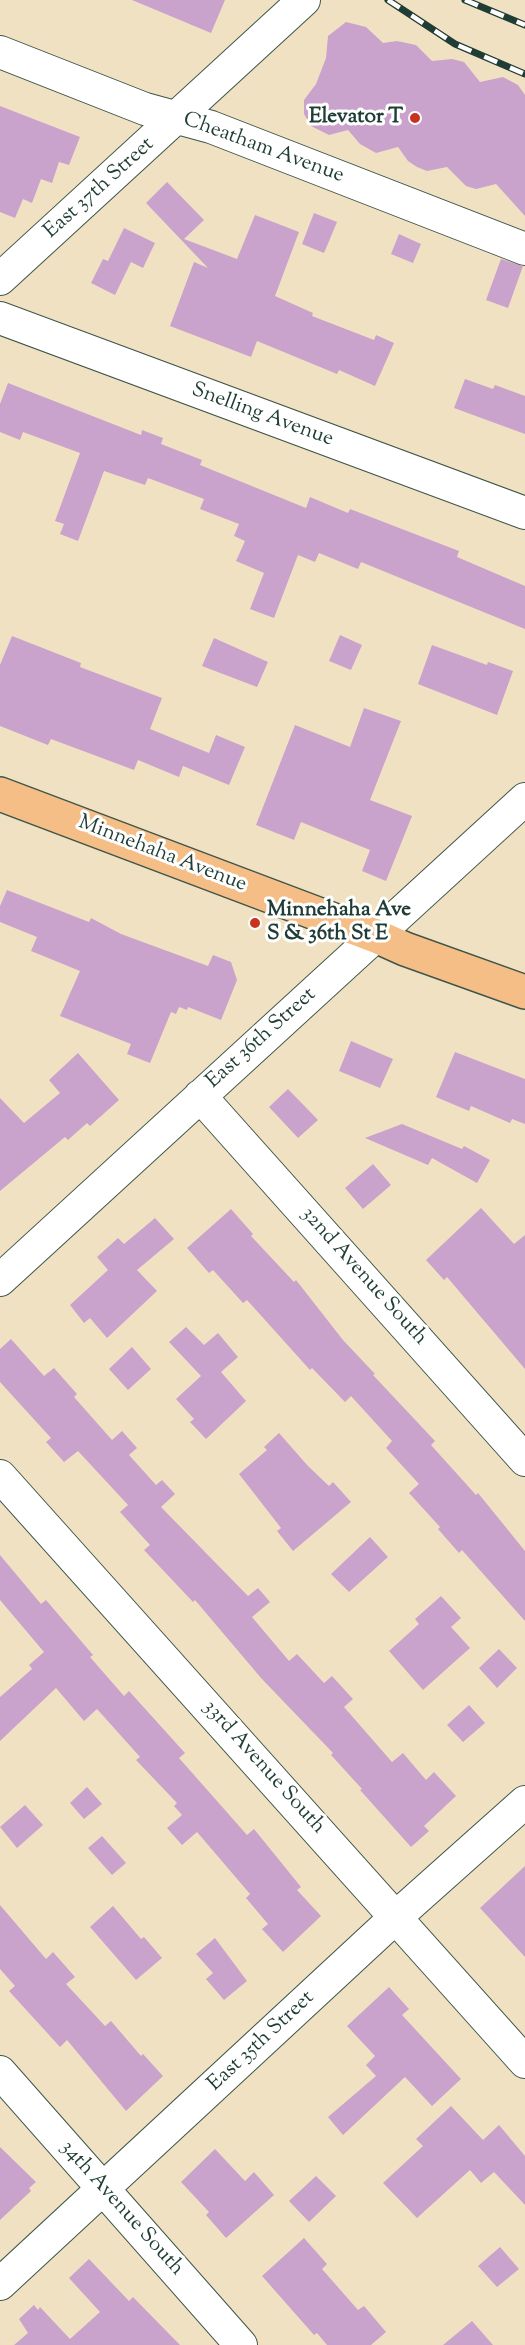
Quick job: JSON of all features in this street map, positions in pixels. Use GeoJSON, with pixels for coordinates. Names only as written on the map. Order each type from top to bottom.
{"type":"FeatureCollection","features":[{"type":"Feature","properties":{"kind":"main road","name":"Minnehaha Avenue"},"geometry":{"type":"LineString","coordinates":[[0,795],[376,936],[405,949],[525,992]]}},
{"type":"Feature","properties":{"kind":"street","name":"East 37th Street"},"geometry":{"type":"LineString","coordinates":[[0,279],[304,0]]}},
{"type":"Feature","properties":{"kind":"street","name":"Cheatham Avenue"},"geometry":{"type":"LineString","coordinates":[[0,52],[145,109],[211,127],[525,249]]}},
{"type":"Feature","properties":{"kind":"street","name":"Snelling Avenue"},"geometry":{"type":"LineString","coordinates":[[0,318],[525,513]]}},
{"type":"Feature","properties":{"kind":"street","name":"East 36th Street"},"geometry":{"type":"LineString","coordinates":[[0,1280],[525,799]]}},
{"type":"Feature","properties":{"kind":"street","name":"32nd Avenue South"},"geometry":{"type":"LineString","coordinates":[[200,1096],[525,1460]]}},
{"type":"Feature","properties":{"kind":"street","name":"33rd Avenue South"},"geometry":{"type":"LineString","coordinates":[[0,1476],[525,2062]]}},
{"type":"Feature","properties":{"kind":"street","name":"East 35th Street"},"geometry":{"type":"LineString","coordinates":[[0,2284],[396,1917],[525,1802]]}},
{"type":"Feature","properties":{"kind":"street","name":"34th Avenue South"},"geometry":{"type":"LineString","coordinates":[[0,2072],[242,2345]]}},
{"type":"Feature","properties":{"kind":"building"},"geometry":{"type":"Polygon","coordinates":[[[132,0],[225,0],[211,33],[132,0]]]}},
{"type":"Feature","properties":{"kind":"building","name":"Elevator T"},"geometry":{"type":"Polygon","coordinates":[[[346,22],[366,27],[383,43],[397,41],[416,45],[432,61],[452,59],[464,62],[480,82],[503,77],[518,85],[525,95],[525,216],[496,184],[476,189],[466,186],[447,167],[427,171],[417,167],[408,161],[398,147],[376,153],[360,144],[348,130],[329,135],[311,126],[304,114],[304,100],[316,84],[326,58],[328,36],[346,22]]]}},
{"type":"Feature","properties":{"kind":"building"},"geometry":{"type":"Polygon","coordinates":[[[0,106],[80,137],[69,165],[59,162],[52,183],[41,179],[32,203],[23,199],[15,218],[0,212],[0,106]]]}},
{"type":"Feature","properties":{"kind":"building"},"geometry":{"type":"Polygon","coordinates":[[[167,182],[204,220],[184,239],[237,259],[255,215],[299,232],[275,296],[313,313],[312,316],[374,340],[376,335],[394,343],[375,386],[339,370],[337,374],[257,341],[251,357],[170,326],[194,262],[208,268],[146,203],[167,182]]]}},
{"type":"Feature","properties":{"kind":"building"},"geometry":{"type":"Polygon","coordinates":[[[314,213],[337,222],[324,253],[302,244],[314,213]]]}},
{"type":"Feature","properties":{"kind":"building"},"geometry":{"type":"Polygon","coordinates":[[[124,228],[155,243],[143,268],[131,262],[115,295],[91,283],[103,259],[108,261],[124,228]]]}},
{"type":"Feature","properties":{"kind":"building"},"geometry":{"type":"Polygon","coordinates":[[[399,234],[421,244],[413,263],[391,254],[399,234]]]}},
{"type":"Feature","properties":{"kind":"building"},"geometry":{"type":"Polygon","coordinates":[[[501,259],[523,266],[508,308],[486,300],[501,259]]]}},
{"type":"Feature","properties":{"kind":"building"},"geometry":{"type":"Polygon","coordinates":[[[465,379],[493,389],[495,385],[525,396],[525,434],[454,408],[465,379]]]}},
{"type":"Feature","properties":{"kind":"building"},"geometry":{"type":"Polygon","coordinates":[[[8,383],[141,435],[142,430],[163,438],[161,444],[202,460],[200,465],[306,508],[310,497],[348,513],[350,509],[459,551],[457,557],[525,586],[525,629],[361,562],[358,569],[319,553],[315,562],[298,555],[274,618],[250,609],[264,573],[236,561],[245,541],[234,536],[239,524],[200,509],[204,499],[148,478],[145,485],[104,471],[78,541],[60,534],[64,524],[55,521],[80,453],[23,432],[20,440],[0,432],[0,404],[8,383]]]}},
{"type":"Feature","properties":{"kind":"building"},"geometry":{"type":"Polygon","coordinates":[[[340,635],[362,645],[351,670],[329,661],[340,635]]]}},
{"type":"Feature","properties":{"kind":"building"},"geometry":{"type":"Polygon","coordinates":[[[12,636],[81,663],[80,667],[162,698],[150,729],[209,753],[216,735],[245,747],[229,785],[183,766],[179,777],[138,760],[134,770],[51,739],[48,745],[0,726],[0,665],[12,636]]]}},
{"type":"Feature","properties":{"kind":"building"},"geometry":{"type":"Polygon","coordinates":[[[214,638],[268,662],[257,687],[202,666],[214,638]]]}},
{"type":"Feature","properties":{"kind":"building"},"geometry":{"type":"Polygon","coordinates":[[[432,645],[487,665],[488,662],[513,671],[497,715],[418,684],[432,645]]]}},
{"type":"Feature","properties":{"kind":"building"},"geometry":{"type":"Polygon","coordinates":[[[364,708],[401,721],[370,800],[412,816],[386,881],[362,871],[370,850],[301,822],[294,840],[256,825],[295,725],[350,747],[364,708]]]}},
{"type":"Feature","properties":{"kind":"building"},"geometry":{"type":"Polygon","coordinates":[[[7,890],[89,922],[91,918],[121,934],[208,966],[213,955],[231,962],[237,980],[221,1020],[188,1007],[187,1010],[179,1007],[176,1014],[171,1012],[150,1063],[127,1054],[131,1044],[60,1016],[80,971],[31,951],[37,937],[0,922],[0,906],[7,890]]]}},
{"type":"Feature","properties":{"kind":"building"},"geometry":{"type":"Polygon","coordinates":[[[351,1041],[393,1059],[380,1088],[339,1071],[351,1041]]]}},
{"type":"Feature","properties":{"kind":"building"},"geometry":{"type":"Polygon","coordinates":[[[455,1052],[525,1079],[525,1124],[512,1119],[510,1123],[471,1106],[469,1111],[436,1097],[455,1052]]]}},
{"type":"Feature","properties":{"kind":"building"},"geometry":{"type":"Polygon","coordinates":[[[78,1053],[119,1100],[90,1126],[87,1123],[68,1140],[65,1137],[0,1191],[0,1098],[24,1123],[60,1093],[49,1080],[78,1053]]]}},
{"type":"Feature","properties":{"kind":"building"},"geometry":{"type":"Polygon","coordinates":[[[288,1089],[318,1120],[298,1138],[269,1107],[288,1089]]]}},
{"type":"Feature","properties":{"kind":"building"},"geometry":{"type":"Polygon","coordinates":[[[402,1124],[462,1149],[464,1146],[490,1160],[477,1183],[432,1158],[428,1165],[365,1138],[402,1124]]]}},
{"type":"Feature","properties":{"kind":"building"},"geometry":{"type":"Polygon","coordinates":[[[373,1164],[391,1185],[363,1209],[345,1188],[373,1164]]]}},
{"type":"Feature","properties":{"kind":"building"},"geometry":{"type":"Polygon","coordinates":[[[481,1208],[514,1244],[525,1235],[525,1369],[447,1277],[444,1280],[426,1260],[481,1208]]]}},
{"type":"Feature","properties":{"kind":"building"},"geometry":{"type":"Polygon","coordinates":[[[231,1209],[253,1234],[251,1236],[294,1282],[296,1280],[343,1340],[375,1374],[373,1375],[435,1441],[431,1445],[476,1495],[478,1493],[525,1551],[525,1621],[462,1550],[459,1553],[438,1529],[440,1527],[409,1493],[419,1484],[386,1448],[392,1441],[351,1396],[345,1402],[312,1368],[310,1370],[247,1300],[243,1303],[213,1270],[209,1273],[187,1248],[231,1209]]]}},
{"type":"Feature","properties":{"kind":"building"},"geometry":{"type":"Polygon","coordinates":[[[155,1218],[174,1239],[137,1270],[157,1291],[107,1338],[90,1318],[84,1323],[70,1305],[108,1270],[97,1257],[118,1238],[124,1244],[155,1218]]]}},
{"type":"Feature","properties":{"kind":"building"},"geometry":{"type":"Polygon","coordinates":[[[186,1327],[204,1345],[218,1333],[238,1357],[221,1372],[246,1401],[206,1439],[190,1422],[194,1419],[176,1399],[201,1376],[169,1342],[186,1327]]]}},
{"type":"Feature","properties":{"kind":"building"},"geometry":{"type":"Polygon","coordinates":[[[11,1339],[44,1376],[54,1368],[77,1394],[74,1397],[112,1440],[122,1431],[137,1448],[129,1455],[156,1485],[162,1480],[175,1494],[161,1507],[248,1596],[258,1588],[270,1602],[252,1617],[289,1661],[297,1654],[324,1683],[332,1676],[353,1699],[344,1707],[392,1762],[403,1753],[426,1780],[434,1772],[456,1796],[424,1826],[429,1831],[411,1847],[360,1790],[362,1789],[331,1755],[333,1753],[261,1678],[195,1600],[193,1602],[144,1550],[150,1545],[120,1512],[128,1505],[78,1451],[64,1462],[46,1442],[51,1438],[0,1382],[0,1349],[11,1339]]]}},
{"type":"Feature","properties":{"kind":"building"},"geometry":{"type":"Polygon","coordinates":[[[132,1347],[151,1369],[128,1390],[109,1369],[132,1347]]]}},
{"type":"Feature","properties":{"kind":"building"},"geometry":{"type":"Polygon","coordinates":[[[279,1433],[308,1466],[329,1486],[333,1482],[351,1502],[293,1551],[277,1531],[281,1528],[239,1474],[267,1450],[264,1447],[279,1433]]]}},
{"type":"Feature","properties":{"kind":"building"},"geometry":{"type":"Polygon","coordinates":[[[370,1537],[388,1557],[349,1592],[331,1574],[370,1537]]]}},
{"type":"Feature","properties":{"kind":"building"},"geometry":{"type":"Polygon","coordinates":[[[0,1555],[41,1604],[46,1600],[124,1696],[129,1691],[185,1753],[179,1758],[247,1835],[254,1829],[301,1887],[297,1890],[321,1916],[283,1952],[262,1929],[268,1924],[246,1898],[250,1894],[197,1832],[182,1845],[167,1828],[182,1815],[174,1806],[177,1803],[136,1760],[140,1757],[97,1709],[84,1721],[56,1688],[0,1741],[0,1697],[32,1669],[29,1665],[44,1652],[0,1600],[0,1555]]]}},
{"type":"Feature","properties":{"kind":"building"},"geometry":{"type":"Polygon","coordinates":[[[441,1596],[461,1618],[451,1627],[470,1648],[423,1690],[389,1651],[419,1624],[415,1619],[441,1596]]]}},
{"type":"Feature","properties":{"kind":"building"},"geometry":{"type":"Polygon","coordinates":[[[499,1649],[517,1668],[497,1688],[479,1668],[499,1649]]]}},
{"type":"Feature","properties":{"kind":"building"},"geometry":{"type":"Polygon","coordinates":[[[469,1705],[485,1723],[463,1742],[447,1725],[469,1705]]]}},
{"type":"Feature","properties":{"kind":"building"},"geometry":{"type":"Polygon","coordinates":[[[87,1787],[102,1804],[84,1819],[70,1803],[87,1787]]]}},
{"type":"Feature","properties":{"kind":"building"},"geometry":{"type":"Polygon","coordinates":[[[25,1805],[43,1825],[17,1848],[0,1827],[25,1805]]]}},
{"type":"Feature","properties":{"kind":"building"},"geometry":{"type":"Polygon","coordinates":[[[102,1836],[126,1863],[112,1875],[88,1848],[102,1836]]]}},
{"type":"Feature","properties":{"kind":"building"},"geometry":{"type":"Polygon","coordinates":[[[525,1866],[525,1957],[480,1908],[525,1866]]]}},
{"type":"Feature","properties":{"kind":"building"},"geometry":{"type":"Polygon","coordinates":[[[0,1905],[46,1959],[53,1952],[75,1977],[66,1984],[105,2026],[111,2021],[141,2056],[143,2054],[163,2076],[126,2111],[67,2040],[60,2047],[9,1991],[15,1986],[0,1969],[0,1905]]]}},
{"type":"Feature","properties":{"kind":"building"},"geometry":{"type":"Polygon","coordinates":[[[113,1906],[141,1939],[144,1937],[162,1958],[136,1980],[90,1927],[113,1906]]]}},
{"type":"Feature","properties":{"kind":"building"},"geometry":{"type":"Polygon","coordinates":[[[215,1938],[247,1981],[224,2000],[206,1979],[213,1973],[196,1954],[215,1938]]]}},
{"type":"Feature","properties":{"kind":"building"},"geometry":{"type":"Polygon","coordinates":[[[389,1987],[409,2009],[402,2015],[461,2079],[432,2106],[405,2077],[343,2135],[328,2117],[376,2076],[366,2065],[375,2056],[347,2026],[389,1987]]]}},
{"type":"Feature","properties":{"kind":"building"},"geometry":{"type":"Polygon","coordinates":[[[451,2106],[483,2140],[499,2125],[525,2156],[525,2205],[494,2172],[481,2183],[470,2170],[417,2218],[383,2183],[423,2146],[416,2139],[451,2106]]]}},
{"type":"Feature","properties":{"kind":"building"},"geometry":{"type":"Polygon","coordinates":[[[0,2147],[36,2182],[29,2188],[31,2191],[0,2220],[0,2147]]]}},
{"type":"Feature","properties":{"kind":"building"},"geometry":{"type":"Polygon","coordinates":[[[215,2149],[245,2181],[254,2172],[274,2195],[226,2238],[206,2215],[209,2212],[181,2182],[215,2149]]]}},
{"type":"Feature","properties":{"kind":"building"},"geometry":{"type":"Polygon","coordinates":[[[316,2176],[336,2196],[309,2222],[289,2201],[316,2176]]]}},
{"type":"Feature","properties":{"kind":"building"},"geometry":{"type":"Polygon","coordinates":[[[304,2238],[327,2264],[322,2269],[358,2310],[364,2306],[386,2332],[371,2345],[327,2345],[317,2333],[314,2335],[262,2276],[304,2238]]]}},
{"type":"Feature","properties":{"kind":"building"},"geometry":{"type":"Polygon","coordinates":[[[500,2247],[519,2269],[497,2287],[478,2266],[500,2247]]]}},
{"type":"Feature","properties":{"kind":"building"},"geometry":{"type":"Polygon","coordinates":[[[89,2259],[129,2301],[133,2297],[180,2345],[14,2345],[28,2333],[19,2319],[34,2305],[38,2310],[40,2307],[70,2339],[100,2312],[69,2278],[89,2259]]]}},
{"type":"Feature","properties":{"kind":"building"},"geometry":{"type":"Polygon","coordinates":[[[472,2321],[493,2345],[443,2345],[472,2321]]]}},
{"type":"Feature","properties":{"kind":"railway"},"geometry":{"type":"LineString","coordinates":[[388,0],[455,44],[525,74]]}},
{"type":"Feature","properties":{"kind":"railway"},"geometry":{"type":"LineString","coordinates":[[465,0],[525,25]]}},
{"type":"Feature","properties":{"kind":"place","name":"Elevator T"},"geometry":{"type":"Point","coordinates":[415,118]}},
{"type":"Feature","properties":{"kind":"place","name":"Minnehaha Ave S & 36th St E"},"geometry":{"type":"Point","coordinates":[255,923]}}]}
